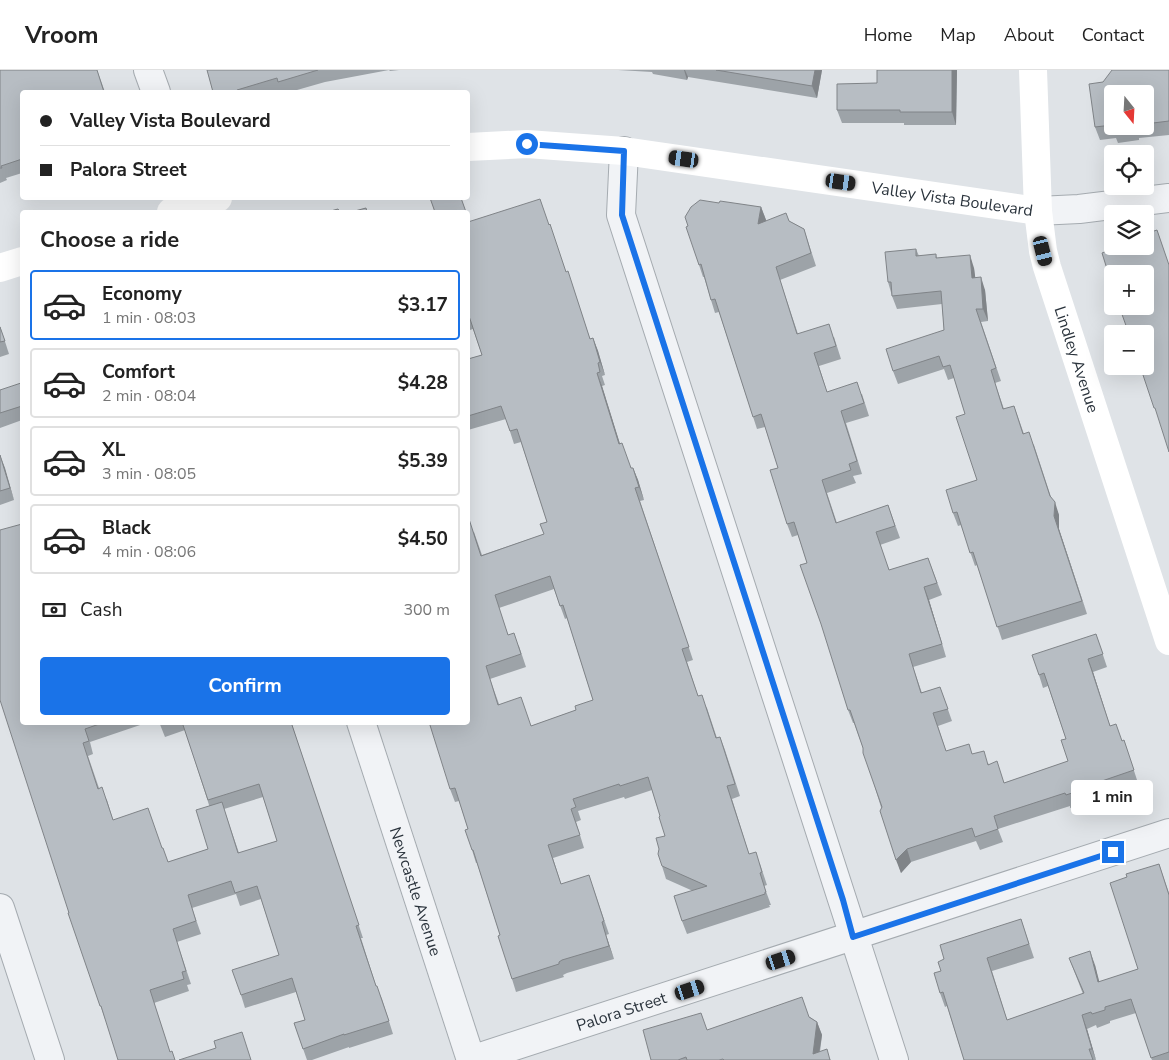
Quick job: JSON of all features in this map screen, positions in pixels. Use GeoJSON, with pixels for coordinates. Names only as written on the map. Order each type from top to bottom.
{"type":"FeatureCollection","features":[{"type":"Feature","properties":{"kind":"street"},"geometry":{"type":"LineString","coordinates":[[148,70],[155,90]]}},
{"type":"Feature","properties":{"kind":"street","name":"Lindley Avenue"},"geometry":{"type":"LineString","coordinates":[[1034,70],[1038,211],[1043,251],[1169,641]]}},
{"type":"Feature","properties":{"kind":"street","name":"Valley Vista Boulevard"},"geometry":{"type":"LineString","coordinates":[[470,147],[527,144],[624,151],[1038,211],[1079,209],[1169,198]]}},
{"type":"Feature","properties":{"kind":"street"},"geometry":{"type":"LineString","coordinates":[[624,151],[622,215],[894,1060]]}},
{"type":"Feature","properties":{"kind":"street"},"geometry":{"type":"LineString","coordinates":[[0,268],[20,262]]}},
{"type":"Feature","properties":{"kind":"street","name":"Newcastle Avenue"},"geometry":{"type":"LineString","coordinates":[[362,725],[471,1060]]}},
{"type":"Feature","properties":{"kind":"street","name":"Palora Street"},"geometry":{"type":"LineString","coordinates":[[471,1060],[1169,833]]}},
{"type":"Feature","properties":{"kind":"street"},"geometry":{"type":"LineString","coordinates":[[0,908],[50,1060]]}},
{"type":"Feature","properties":{"kind":"building"},"geometry":{"type":"Polygon","coordinates":[[[0,70],[97,70],[103,90],[20,90],[20,160],[0,168],[0,70]]]}},
{"type":"Feature","properties":{"kind":"building"},"geometry":{"type":"Polygon","coordinates":[[[207,70],[318,70],[278,82],[277,78],[237,90],[212,90],[207,70]]]}},
{"type":"Feature","properties":{"kind":"building"},"geometry":{"type":"Polygon","coordinates":[[[716,70],[815,70],[812,86],[716,70]]]}},
{"type":"Feature","properties":{"kind":"building"},"geometry":{"type":"Polygon","coordinates":[[[877,70],[952,70],[952,112],[837,110],[837,84],[877,83],[877,70]]]}},
{"type":"Feature","properties":{"kind":"building"},"geometry":{"type":"Polygon","coordinates":[[[1112,70],[1169,70],[1169,121],[1154,123],[1154,85],[1104,85],[1104,126],[1095,127],[1089,84],[1103,82],[1112,70]]]}},
{"type":"Feature","properties":{"kind":"building"},"geometry":{"type":"Polygon","coordinates":[[[540,199],[566,272],[568,271],[590,339],[593,338],[600,362],[598,363],[600,372],[597,373],[619,444],[622,443],[631,468],[633,468],[639,487],[635,488],[689,647],[682,649],[698,696],[702,695],[716,738],[720,737],[735,784],[727,786],[749,854],[756,852],[766,892],[765,894],[682,921],[674,896],[707,886],[662,866],[656,838],[665,836],[648,777],[573,799],[576,807],[571,809],[580,835],[548,845],[561,884],[589,875],[604,921],[602,922],[609,946],[562,960],[559,964],[512,979],[498,936],[500,935],[465,830],[468,829],[455,788],[450,789],[430,725],[470,725],[470,522],[481,556],[544,534],[540,524],[547,522],[517,429],[510,431],[501,406],[470,415],[470,358],[482,355],[470,319],[470,221],[540,199]],[[550,576],[495,595],[508,635],[514,633],[521,654],[486,666],[498,705],[521,697],[531,726],[576,710],[575,706],[593,700],[563,605],[560,606],[550,576]]]}},
{"type":"Feature","properties":{"kind":"building"},"geometry":{"type":"Polygon","coordinates":[[[431,200],[462,200],[465,210],[434,210],[431,200]]]}},
{"type":"Feature","properties":{"kind":"building"},"geometry":{"type":"Polygon","coordinates":[[[700,200],[761,207],[758,224],[786,213],[789,221],[804,229],[811,253],[776,267],[797,334],[829,324],[836,346],[814,353],[827,392],[857,382],[864,403],[841,411],[857,461],[849,464],[851,470],[822,480],[836,523],[888,505],[895,526],[876,532],[889,570],[928,558],[937,583],[924,587],[942,644],[909,654],[921,693],[940,687],[948,709],[933,713],[946,751],[969,744],[972,754],[984,751],[988,765],[997,761],[1004,783],[1068,761],[1061,740],[1066,739],[1044,673],[1039,675],[1032,655],[1096,634],[1103,654],[1088,659],[1110,726],[1116,724],[1122,741],[1124,740],[1134,770],[1099,782],[1100,785],[1079,792],[1066,795],[1065,793],[994,816],[998,829],[975,837],[972,828],[907,849],[896,860],[880,811],[882,807],[863,753],[863,748],[850,710],[848,710],[800,565],[807,563],[794,522],[787,524],[770,470],[778,468],[761,414],[753,417],[715,299],[711,300],[701,264],[699,265],[686,227],[688,226],[685,217],[691,207],[700,200]]]}},
{"type":"Feature","properties":{"kind":"building"},"geometry":{"type":"Polygon","coordinates":[[[1157,230],[1169,265],[1169,452],[1143,375],[1154,375],[1154,325],[1126,325],[1122,315],[1154,315],[1154,265],[1106,265],[1102,253],[1104,252],[1104,255],[1154,255],[1154,231],[1157,230]]]}},
{"type":"Feature","properties":{"kind":"building"},"geometry":{"type":"Polygon","coordinates":[[[916,249],[916,256],[936,254],[936,258],[970,255],[972,278],[981,277],[983,309],[976,309],[996,368],[991,370],[1003,409],[1014,406],[1023,434],[1029,432],[1050,496],[1055,502],[1054,516],[1082,601],[997,627],[973,552],[970,553],[957,512],[953,513],[946,490],[977,480],[956,417],[965,414],[950,365],[943,367],[939,356],[893,371],[886,349],[944,330],[941,291],[892,296],[891,282],[888,282],[885,252],[916,249]]]}},
{"type":"Feature","properties":{"kind":"building"},"geometry":{"type":"Polygon","coordinates":[[[0,327],[5,341],[0,342],[0,327]]]}},
{"type":"Feature","properties":{"kind":"building"},"geometry":{"type":"Polygon","coordinates":[[[20,383],[20,407],[0,413],[0,390],[20,383]]]}},
{"type":"Feature","properties":{"kind":"building"},"geometry":{"type":"Polygon","coordinates":[[[0,455],[10,488],[0,491],[0,455]]]}},
{"type":"Feature","properties":{"kind":"building"},"geometry":{"type":"Polygon","coordinates":[[[20,525],[20,725],[96,725],[85,729],[89,741],[83,743],[98,789],[102,787],[113,820],[148,808],[168,862],[208,849],[196,810],[222,802],[238,853],[277,841],[259,784],[208,800],[183,725],[292,725],[359,925],[356,926],[389,1021],[344,1034],[303,1049],[294,1023],[305,1020],[292,978],[241,995],[232,970],[279,955],[257,886],[235,893],[231,881],[188,895],[196,921],[173,929],[186,971],[182,972],[184,979],[150,990],[170,1052],[172,1051],[175,1060],[118,1060],[68,913],[0,700],[0,530],[20,525]]]}},
{"type":"Feature","properties":{"kind":"building"},"geometry":{"type":"Polygon","coordinates":[[[1159,864],[1169,895],[1169,1052],[1151,1058],[1131,999],[1105,1007],[1105,1010],[1082,1015],[1092,1049],[1089,1049],[1093,1060],[964,1060],[943,992],[940,993],[934,973],[941,971],[938,962],[944,959],[940,945],[1021,919],[1029,944],[987,958],[1007,1020],[1084,993],[1069,958],[1090,951],[1098,982],[1138,969],[1110,883],[1127,877],[1126,874],[1159,864]]]}},
{"type":"Feature","properties":{"kind":"building"},"geometry":{"type":"Polygon","coordinates":[[[802,997],[809,1017],[817,1022],[813,1054],[827,1049],[830,1060],[687,1060],[686,1057],[678,1060],[651,1060],[643,1030],[701,1013],[707,1030],[802,997]]]}},
{"type":"Feature","properties":{"kind":"building"},"geometry":{"type":"Polygon","coordinates":[[[242,1032],[251,1060],[179,1060],[216,1048],[214,1041],[242,1032]]]}},
{"type":"Feature","properties":{"kind":"route"},"geometry":{"type":"LineString","coordinates":[[527,144],[624,151],[622,215],[843,900],[853,937],[1113,852]]}}]}
